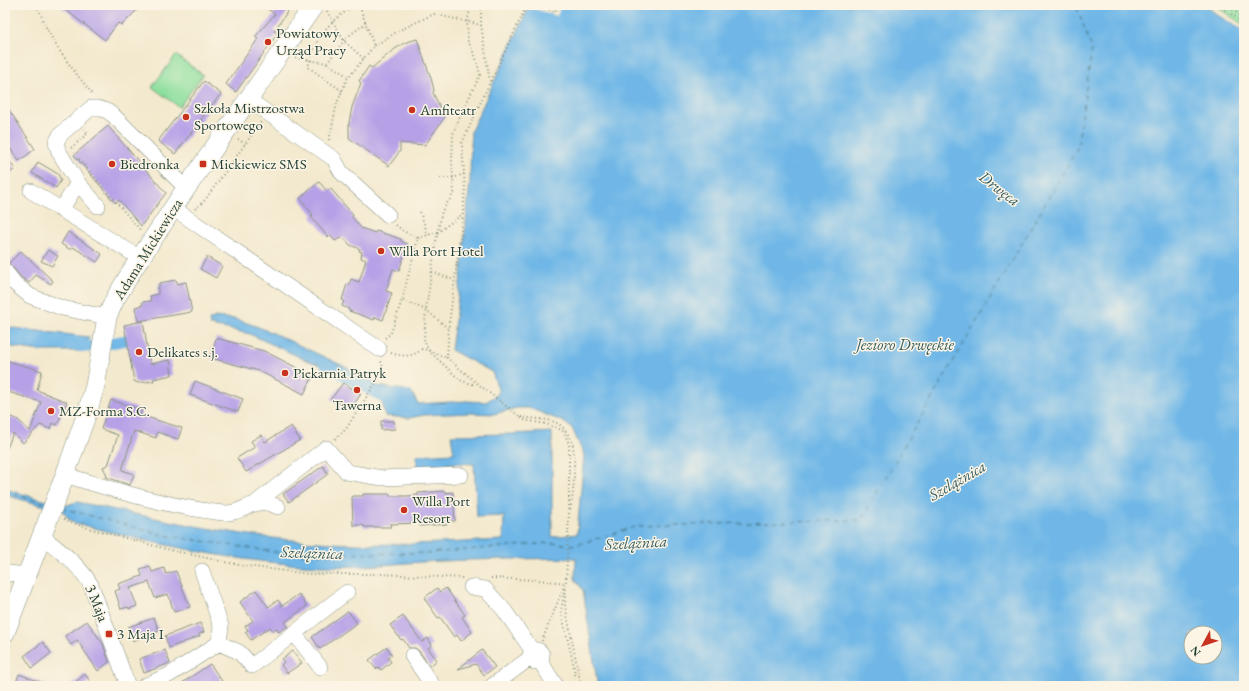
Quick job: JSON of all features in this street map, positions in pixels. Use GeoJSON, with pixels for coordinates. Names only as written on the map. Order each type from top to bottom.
{"type":"FeatureCollection","features":[{"type":"Feature","properties":{"kind":"main road","name":"Adama Mickiewicza"},"geometry":{"type":"LineString","coordinates":[[5,633],[27,575],[49,525],[95,386],[107,317],[124,283],[187,187],[249,100],[320,7]]}},
{"type":"Feature","properties":{"kind":"street"},"geometry":{"type":"LineString","coordinates":[[249,100],[334,160],[341,172],[388,215]]}},
{"type":"Feature","properties":{"kind":"street"},"geometry":{"type":"LineString","coordinates":[[98,206],[78,183],[59,152],[56,143],[60,134],[91,108],[98,108],[107,111],[114,116],[179,181],[187,187]]}},
{"type":"Feature","properties":{"kind":"street"},"geometry":{"type":"LineString","coordinates":[[61,210],[78,183]]}},
{"type":"Feature","properties":{"kind":"street"},"geometry":{"type":"LineString","coordinates":[[31,191],[140,258]]}},
{"type":"Feature","properties":{"kind":"street"},"geometry":{"type":"LineString","coordinates":[[174,208],[382,344]]}},
{"type":"Feature","properties":{"kind":"street"},"geometry":{"type":"LineString","coordinates":[[5,271],[14,283],[30,296],[62,308],[107,317]]}},
{"type":"Feature","properties":{"kind":"street"},"geometry":{"type":"LineString","coordinates":[[64,479],[149,500],[212,512],[225,513],[234,512],[256,502],[326,448],[347,472],[382,478],[461,475]]}},
{"type":"Feature","properties":{"kind":"street"},"geometry":{"type":"LineString","coordinates":[[256,502],[271,503],[278,507]]}},
{"type":"Feature","properties":{"kind":"street","name":"3 Maja"},"geometry":{"type":"LineString","coordinates":[[49,525],[67,556],[82,572],[91,585],[128,686]]}},
{"type":"Feature","properties":{"kind":"street"},"geometry":{"type":"LineString","coordinates":[[202,571],[221,626],[219,643]]}},
{"type":"Feature","properties":{"kind":"street"},"geometry":{"type":"LineString","coordinates":[[5,576],[9,573],[27,575]]}},
{"type":"Feature","properties":{"kind":"street"},"geometry":{"type":"LineString","coordinates":[[469,582],[485,589],[504,610],[534,657],[556,686]]}},
{"type":"Feature","properties":{"kind":"street"},"geometry":{"type":"LineString","coordinates":[[219,643],[240,652],[252,666],[347,592]]}},
{"type":"Feature","properties":{"kind":"street"},"geometry":{"type":"LineString","coordinates":[[294,633],[320,667]]}},
{"type":"Feature","properties":{"kind":"street"},"geometry":{"type":"LineString","coordinates":[[144,686],[169,675],[219,643]]}},
{"type":"Feature","properties":{"kind":"street"},"geometry":{"type":"LineString","coordinates":[[412,656],[432,686]]}},
{"type":"Feature","properties":{"kind":"street"},"geometry":{"type":"LineString","coordinates":[[492,686],[534,657]]}},
{"type":"Feature","properties":{"kind":"path"},"geometry":{"type":"LineString","coordinates":[[36,5],[46,28],[67,63],[90,91],[98,108]]}},
{"type":"Feature","properties":{"kind":"path"},"geometry":{"type":"LineString","coordinates":[[342,92],[308,68],[319,39],[325,29],[340,15],[358,5],[374,46]]}},
{"type":"Feature","properties":{"kind":"path"},"geometry":{"type":"LineString","coordinates":[[471,5],[467,22],[468,41],[476,58],[480,75],[453,134],[452,161],[454,193],[442,211],[426,310],[424,339],[428,350],[460,380],[471,384],[478,384]]}},
{"type":"Feature","properties":{"kind":"path"},"geometry":{"type":"LineString","coordinates":[[481,5],[481,25],[490,82]]}},
{"type":"Feature","properties":{"kind":"path"},"geometry":{"type":"LineString","coordinates":[[447,358],[454,280],[465,189],[462,143],[527,5]]}},
{"type":"Feature","properties":{"kind":"path"},"geometry":{"type":"LineString","coordinates":[[538,5],[555,12],[558,5]]}},
{"type":"Feature","properties":{"kind":"path"},"geometry":{"type":"LineString","coordinates":[[1218,5],[1244,23]]}},
{"type":"Feature","properties":{"kind":"path"},"geometry":{"type":"LineString","coordinates":[[1226,5],[1244,18]]}},
{"type":"Feature","properties":{"kind":"path"},"geometry":{"type":"LineString","coordinates":[[320,7],[333,22],[344,40],[364,59]]}},
{"type":"Feature","properties":{"kind":"path"},"geometry":{"type":"LineString","coordinates":[[322,151],[330,138],[337,103],[349,77],[374,46],[400,30],[434,14],[481,25]]}},
{"type":"Feature","properties":{"kind":"path"},"geometry":{"type":"LineString","coordinates":[[327,63],[344,40],[366,23]]}},
{"type":"Feature","properties":{"kind":"path"},"geometry":{"type":"LineString","coordinates":[[292,58],[327,63],[349,77]]}},
{"type":"Feature","properties":{"kind":"path"},"geometry":{"type":"LineString","coordinates":[[192,211],[205,200],[268,113]]}},
{"type":"Feature","properties":{"kind":"path"},"geometry":{"type":"LineString","coordinates":[[198,125],[211,136]]}},
{"type":"Feature","properties":{"kind":"path"},"geometry":{"type":"LineString","coordinates":[[70,148],[88,133],[82,127]]}},
{"type":"Feature","properties":{"kind":"path"},"geometry":{"type":"LineString","coordinates":[[236,137],[245,144]]}},
{"type":"Feature","properties":{"kind":"path"},"geometry":{"type":"LineString","coordinates":[[75,154],[145,235]]}},
{"type":"Feature","properties":{"kind":"path"},"geometry":{"type":"LineString","coordinates":[[440,178],[453,178],[464,174]]}},
{"type":"Feature","properties":{"kind":"path"},"geometry":{"type":"LineString","coordinates":[[420,212],[428,235]]}},
{"type":"Feature","properties":{"kind":"path"},"geometry":{"type":"LineString","coordinates":[[388,215],[403,231],[418,238],[438,232],[463,214]]}},
{"type":"Feature","properties":{"kind":"path"},"geometry":{"type":"LineString","coordinates":[[326,448],[346,429],[376,382],[383,368],[382,344],[391,333],[402,300],[418,238]]}},
{"type":"Feature","properties":{"kind":"path"},"geometry":{"type":"LineString","coordinates":[[432,272],[454,280]]}},
{"type":"Feature","properties":{"kind":"path"},"geometry":{"type":"LineString","coordinates":[[402,300],[426,310],[449,329]]}},
{"type":"Feature","properties":{"kind":"path"},"geometry":{"type":"LineString","coordinates":[[382,344],[400,356],[417,354],[422,349],[447,358],[521,417],[547,420],[558,424],[567,432],[572,443],[574,462],[572,501],[569,513],[565,605],[581,686]]}},
{"type":"Feature","properties":{"kind":"path"},"geometry":{"type":"LineString","coordinates":[[49,525],[71,523],[170,550],[240,565],[309,574],[381,574],[469,582]]}},
{"type":"Feature","properties":{"kind":"path"},"geometry":{"type":"LineString","coordinates":[[485,578],[537,580],[566,583]]}},
{"type":"Feature","properties":{"kind":"path"},"geometry":{"type":"LineString","coordinates":[[547,627],[566,583]]}},
{"type":"Feature","properties":{"kind":"path"},"geometry":{"type":"LineString","coordinates":[[566,583],[561,611],[577,686]]}},
{"type":"Feature","properties":{"kind":"green space"},"geometry":{"type":"Polygon","coordinates":[[[1213,5],[1244,5],[1244,25],[1213,5]]]}},
{"type":"Feature","properties":{"kind":"green space"},"geometry":{"type":"Polygon","coordinates":[[[176,55],[203,75],[179,107],[152,87],[176,55]]]}},
{"type":"Feature","properties":{"kind":"water","name":"Jezioro Drwęckie"},"geometry":{"type":"Polygon","coordinates":[[[530,5],[1205,5],[1219,16],[1244,31],[1244,686],[596,686],[597,681],[583,590],[575,579],[576,558],[460,560],[372,566],[322,566],[259,561],[228,557],[167,545],[75,523],[69,519],[63,511],[5,495],[5,489],[64,506],[77,502],[196,526],[286,540],[386,544],[503,540],[504,516],[477,517],[474,464],[456,463],[417,467],[417,455],[454,453],[451,435],[552,432],[552,537],[577,534],[584,455],[572,428],[562,421],[529,408],[516,408],[494,414],[471,413],[424,415],[409,418],[385,416],[382,403],[373,395],[375,390],[345,373],[306,360],[250,334],[210,325],[209,320],[214,319],[214,317],[235,319],[253,325],[371,379],[377,386],[411,391],[418,404],[466,401],[486,402],[498,394],[498,389],[492,372],[451,350],[461,276],[470,181],[471,131],[530,5]]]}},
{"type":"Feature","properties":{"kind":"water"},"geometry":{"type":"Polygon","coordinates":[[[5,327],[89,337],[86,351],[40,351],[5,346],[5,327]]]}},
{"type":"Feature","properties":{"kind":"pier"},"geometry":{"type":"Polygon","coordinates":[[[530,5],[548,5],[553,7],[554,5],[561,5],[557,16],[529,7],[530,5]]]}},
{"type":"Feature","properties":{"kind":"building"},"geometry":{"type":"Polygon","coordinates":[[[59,5],[142,5],[122,25],[118,23],[105,40],[59,5]]]}},
{"type":"Feature","properties":{"kind":"building"},"geometry":{"type":"Polygon","coordinates":[[[261,5],[292,5],[274,31],[278,33],[236,92],[226,84],[258,39],[255,37],[275,14],[261,5]]]}},
{"type":"Feature","properties":{"kind":"building"},"geometry":{"type":"Polygon","coordinates":[[[417,39],[431,78],[434,90],[433,93],[445,117],[425,145],[400,143],[400,151],[389,166],[349,138],[349,123],[352,107],[361,83],[359,81],[369,66],[372,68],[404,43],[417,39]]]}},
{"type":"Feature","properties":{"kind":"building"},"geometry":{"type":"Polygon","coordinates":[[[204,81],[221,94],[175,154],[158,141],[204,81]]]}},
{"type":"Feature","properties":{"kind":"building"},"geometry":{"type":"Polygon","coordinates":[[[5,104],[35,149],[19,161],[5,141],[5,104]]]}},
{"type":"Feature","properties":{"kind":"building","name":"Biedronka"},"geometry":{"type":"Polygon","coordinates":[[[108,126],[166,193],[141,226],[119,200],[115,203],[74,155],[108,126]]]}},
{"type":"Feature","properties":{"kind":"building"},"geometry":{"type":"Polygon","coordinates":[[[10,162],[15,169],[5,177],[5,166],[10,162]]]}},
{"type":"Feature","properties":{"kind":"building"},"geometry":{"type":"Polygon","coordinates":[[[38,162],[58,174],[61,180],[56,188],[32,173],[38,162]]]}},
{"type":"Feature","properties":{"kind":"building","name":"Willa Port Hotel"},"geometry":{"type":"Polygon","coordinates":[[[319,182],[327,191],[331,189],[353,215],[352,217],[361,228],[401,239],[401,241],[408,244],[399,271],[393,269],[386,291],[392,293],[383,320],[375,317],[374,320],[349,311],[349,309],[342,306],[344,300],[342,300],[347,284],[349,285],[351,279],[359,282],[366,260],[361,258],[362,252],[359,251],[360,249],[350,245],[343,237],[335,241],[330,235],[328,237],[311,217],[313,215],[300,198],[319,182]]]}},
{"type":"Feature","properties":{"kind":"building"},"geometry":{"type":"Polygon","coordinates":[[[68,232],[102,254],[97,262],[73,247],[71,250],[61,244],[68,232]]]}},
{"type":"Feature","properties":{"kind":"building"},"geometry":{"type":"Polygon","coordinates":[[[48,250],[58,256],[52,266],[41,261],[48,250]]]}},
{"type":"Feature","properties":{"kind":"building"},"geometry":{"type":"Polygon","coordinates":[[[21,251],[53,281],[51,284],[36,275],[29,283],[21,277],[9,263],[21,251]]]}},
{"type":"Feature","properties":{"kind":"building"},"geometry":{"type":"Polygon","coordinates":[[[207,257],[222,266],[216,278],[200,269],[207,257]]]}},
{"type":"Feature","properties":{"kind":"building"},"geometry":{"type":"Polygon","coordinates":[[[176,280],[178,284],[186,282],[192,312],[138,321],[135,307],[143,305],[142,302],[151,301],[150,296],[158,294],[159,283],[176,280]]]}},
{"type":"Feature","properties":{"kind":"building","name":"Delikates s.j."},"geometry":{"type":"Polygon","coordinates":[[[143,321],[150,364],[170,360],[172,375],[153,379],[154,381],[138,383],[134,381],[124,325],[143,321]]]}},
{"type":"Feature","properties":{"kind":"building"},"geometry":{"type":"Polygon","coordinates":[[[216,338],[264,351],[313,376],[304,394],[259,371],[211,358],[216,338]]]}},
{"type":"Feature","properties":{"kind":"building"},"geometry":{"type":"Polygon","coordinates":[[[5,360],[42,371],[37,390],[67,402],[57,425],[52,423],[50,429],[40,425],[23,443],[13,433],[6,451],[5,415],[17,419],[30,431],[41,402],[5,391],[5,360]]]}},
{"type":"Feature","properties":{"kind":"building"},"geometry":{"type":"Polygon","coordinates":[[[195,381],[243,399],[238,412],[190,395],[195,381]]]}},
{"type":"Feature","properties":{"kind":"building"},"geometry":{"type":"Polygon","coordinates":[[[343,383],[361,394],[350,410],[331,399],[343,383]]]}},
{"type":"Feature","properties":{"kind":"building"},"geometry":{"type":"Polygon","coordinates":[[[111,400],[142,410],[140,415],[182,428],[178,439],[157,432],[156,438],[134,431],[122,470],[134,474],[130,485],[106,477],[107,475],[103,467],[108,465],[118,435],[101,429],[111,400]]]}},
{"type":"Feature","properties":{"kind":"building"},"geometry":{"type":"Polygon","coordinates":[[[381,421],[394,421],[395,429],[381,430],[381,421]]]}},
{"type":"Feature","properties":{"kind":"building"},"geometry":{"type":"Polygon","coordinates":[[[291,426],[300,440],[246,472],[237,458],[255,447],[251,441],[261,435],[265,442],[291,426]]]}},
{"type":"Feature","properties":{"kind":"building"},"geometry":{"type":"Polygon","coordinates":[[[323,466],[328,474],[289,502],[283,494],[323,466]]]}},
{"type":"Feature","properties":{"kind":"building","name":"Willa Port Resort"},"geometry":{"type":"Polygon","coordinates":[[[445,491],[445,493],[453,492],[455,521],[447,521],[447,524],[420,526],[420,523],[390,524],[391,527],[364,527],[363,525],[353,525],[352,496],[363,496],[363,494],[390,494],[390,496],[407,496],[418,495],[418,493],[445,491]]]}},
{"type":"Feature","properties":{"kind":"building"},"geometry":{"type":"Polygon","coordinates":[[[150,566],[152,572],[164,568],[166,574],[176,571],[190,607],[174,612],[168,594],[155,598],[149,582],[130,588],[137,606],[129,609],[128,607],[121,609],[115,591],[120,589],[118,584],[142,576],[140,569],[150,566]]]}},
{"type":"Feature","properties":{"kind":"building"},"geometry":{"type":"Polygon","coordinates":[[[437,588],[440,592],[446,588],[465,615],[462,617],[472,632],[461,641],[457,635],[454,637],[424,598],[437,588]]]}},
{"type":"Feature","properties":{"kind":"building"},"geometry":{"type":"Polygon","coordinates":[[[256,590],[268,607],[278,600],[282,606],[299,594],[307,606],[285,622],[288,626],[279,632],[276,628],[273,631],[270,627],[251,640],[245,632],[248,630],[245,626],[253,621],[240,602],[256,590]]]}},
{"type":"Feature","properties":{"kind":"building"},"geometry":{"type":"Polygon","coordinates":[[[348,611],[357,623],[320,649],[312,637],[348,611]]]}},
{"type":"Feature","properties":{"kind":"building"},"geometry":{"type":"Polygon","coordinates":[[[403,616],[422,642],[428,638],[432,645],[428,648],[437,660],[430,666],[419,651],[415,648],[409,648],[403,639],[401,640],[390,625],[403,616]]]}},
{"type":"Feature","properties":{"kind":"building"},"geometry":{"type":"Polygon","coordinates":[[[154,618],[159,631],[133,641],[128,627],[154,618]]]}},
{"type":"Feature","properties":{"kind":"building"},"geometry":{"type":"Polygon","coordinates":[[[87,621],[103,644],[109,662],[98,671],[77,640],[71,645],[65,636],[87,621]]]}},
{"type":"Feature","properties":{"kind":"building"},"geometry":{"type":"Polygon","coordinates":[[[200,623],[204,632],[199,634],[200,636],[169,648],[165,636],[200,623]]]}},
{"type":"Feature","properties":{"kind":"building"},"geometry":{"type":"Polygon","coordinates":[[[43,642],[51,653],[32,668],[24,656],[43,642]]]}},
{"type":"Feature","properties":{"kind":"building"},"geometry":{"type":"Polygon","coordinates":[[[387,647],[392,655],[388,658],[391,662],[381,670],[378,667],[376,669],[369,660],[387,647]]]}},
{"type":"Feature","properties":{"kind":"building"},"geometry":{"type":"Polygon","coordinates":[[[165,650],[170,663],[144,673],[139,659],[165,650]]]}},
{"type":"Feature","properties":{"kind":"building"},"geometry":{"type":"Polygon","coordinates":[[[482,650],[495,667],[484,675],[476,664],[458,669],[482,650]]]}},
{"type":"Feature","properties":{"kind":"building"},"geometry":{"type":"Polygon","coordinates":[[[293,651],[302,663],[287,673],[281,665],[284,662],[282,659],[293,651]]]}},
{"type":"Feature","properties":{"kind":"building"},"geometry":{"type":"Polygon","coordinates":[[[210,664],[222,681],[215,686],[178,686],[210,664]]]}},
{"type":"Feature","properties":{"kind":"building"},"geometry":{"type":"Polygon","coordinates":[[[19,674],[48,685],[48,686],[15,686],[19,674]]]}},
{"type":"Feature","properties":{"kind":"building"},"geometry":{"type":"Polygon","coordinates":[[[85,674],[90,681],[84,686],[71,686],[85,674]]]}},
{"type":"Feature","properties":{"kind":"waterway"},"geometry":{"type":"LineString","coordinates":[[73,345],[87,347],[127,340]]}},
{"type":"Feature","properties":{"kind":"waterway"},"geometry":{"type":"LineString","coordinates":[[326,365],[386,399]]}},
{"type":"Feature","properties":{"kind":"ferry route"},"geometry":{"type":"LineString","coordinates":[[62,508],[163,535],[288,554],[430,553],[550,543],[576,545],[638,526],[861,520],[1077,149],[1092,49],[1076,5]]}},
{"type":"Feature","properties":{"kind":"ferry route"},"geometry":{"type":"LineString","coordinates":[[5,492],[45,503]]}},
{"type":"Feature","properties":{"kind":"place","name":"Powiatowy Urząd Pracy"},"geometry":{"type":"Point","coordinates":[268,42]}},
{"type":"Feature","properties":{"kind":"place","name":"Amfiteatr"},"geometry":{"type":"Point","coordinates":[412,110]}},
{"type":"Feature","properties":{"kind":"place","name":"Szkoła Mistrzostwa Sportowego"},"geometry":{"type":"Point","coordinates":[186,117]}},
{"type":"Feature","properties":{"kind":"place","name":"Biedronka"},"geometry":{"type":"Point","coordinates":[112,164]}},
{"type":"Feature","properties":{"kind":"place","name":"Mickiewicz SMS"},"geometry":{"type":"Point","coordinates":[203,164]}},
{"type":"Feature","properties":{"kind":"place","name":"Willa Port Hotel"},"geometry":{"type":"Point","coordinates":[381,251]}},
{"type":"Feature","properties":{"kind":"place","name":"Delikates s.j."},"geometry":{"type":"Point","coordinates":[139,352]}},
{"type":"Feature","properties":{"kind":"place","name":"Piekarnia Patryk"},"geometry":{"type":"Point","coordinates":[285,373]}},
{"type":"Feature","properties":{"kind":"place","name":"Tawerna"},"geometry":{"type":"Point","coordinates":[357,390]}},
{"type":"Feature","properties":{"kind":"place","name":"MZ-Forma S.C."},"geometry":{"type":"Point","coordinates":[51,411]}},
{"type":"Feature","properties":{"kind":"place","name":"Willa Port Resort"},"geometry":{"type":"Point","coordinates":[404,510]}},
{"type":"Feature","properties":{"kind":"place","name":"3 Maja I"},"geometry":{"type":"Point","coordinates":[109,634]}},
{"type":"Feature","properties":{"kind":"water label","name":"Drwęca"},"geometry":{"type":"Point","coordinates":[1000,188]}},
{"type":"Feature","properties":{"kind":"water label","name":"Szelążnica"},"geometry":{"type":"Point","coordinates":[957,480]}},
{"type":"Feature","properties":{"kind":"water label","name":"Szelążnica"},"geometry":{"type":"Point","coordinates":[636,542]}},
{"type":"Feature","properties":{"kind":"water label","name":"Szelążnica"},"geometry":{"type":"Point","coordinates":[312,552]}}]}
